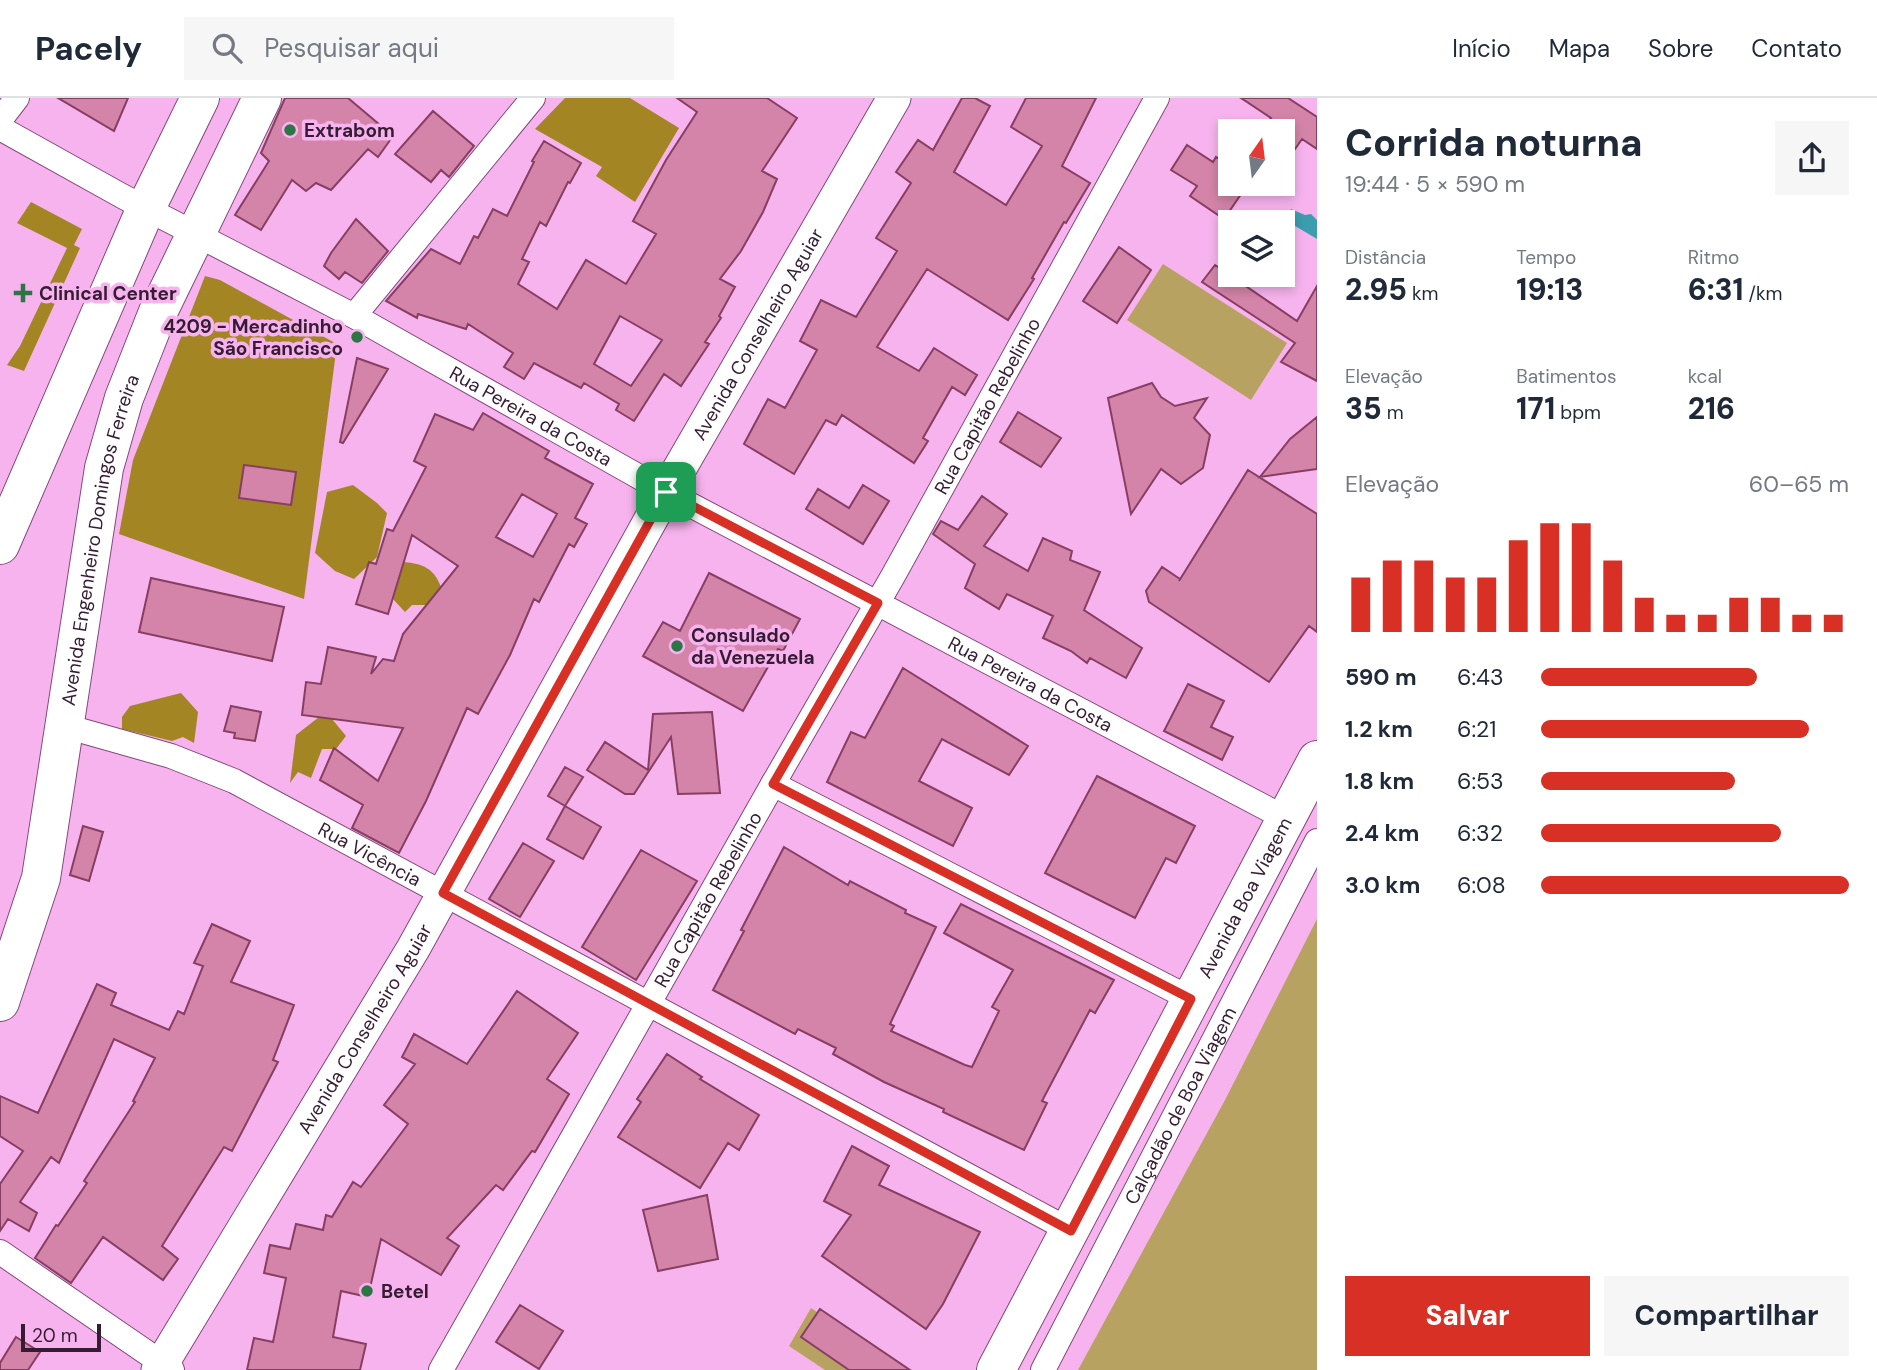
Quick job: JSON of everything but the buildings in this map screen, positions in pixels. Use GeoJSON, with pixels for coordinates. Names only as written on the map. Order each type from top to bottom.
{"type":"FeatureCollection","features":[{"type":"Feature","properties":{"kind":"main road"},"geometry":{"type":"LineString","coordinates":[[0,545],[146,208],[200,98]]}},
{"type":"Feature","properties":{"kind":"main road","name":"Avenida Engenheiro Domingos Ferreira"},"geometry":{"type":"LineString","coordinates":[[0,1002],[41,878],[104,468],[124,398],[158,313],[262,98]]}},
{"type":"Feature","properties":{"kind":"main road","name":"Avenida Conselheiro Aguiar"},"geometry":{"type":"LineString","coordinates":[[164,1368],[413,949],[884,102]]}},
{"type":"Feature","properties":{"kind":"main road","name":"Avenida Boa Viagem"},"geometry":{"type":"LineString","coordinates":[[996,1370],[1317,760]]}},
{"type":"Feature","properties":{"kind":"street"},"geometry":{"type":"LineString","coordinates":[[0,120],[17,98]]}},
{"type":"Feature","properties":{"kind":"street"},"geometry":{"type":"LineString","coordinates":[[354,316],[533,98]]}},
{"type":"Feature","properties":{"kind":"street","name":"Rua Capitão Rebelinho"},"geometry":{"type":"LineString","coordinates":[[441,1370],[878,603],[1157,98]]}},
{"type":"Feature","properties":{"kind":"street","name":"Rua Pereira da Costa"},"geometry":{"type":"LineString","coordinates":[[0,128],[146,208],[354,316],[666,492],[1285,818]]}},
{"type":"Feature","properties":{"kind":"street","name":"Rua Vicência"},"geometry":{"type":"LineString","coordinates":[[65,726],[172,756],[233,781],[1071,1231]]}},
{"type":"Feature","properties":{"kind":"street"},"geometry":{"type":"LineString","coordinates":[[773,784],[1191,999]]}},
{"type":"Feature","properties":{"kind":"street","name":"Calçadão de Boa Viagem"},"geometry":{"type":"LineString","coordinates":[[1043,1370],[1317,842]]}},
{"type":"Feature","properties":{"kind":"street"},"geometry":{"type":"LineString","coordinates":[[0,1252],[164,1368]]}},
{"type":"Feature","properties":{"kind":"shaded area"},"geometry":{"type":"Polygon","coordinates":[[[565,98],[630,98],[679,128],[635,202],[596,176],[602,167],[535,129],[565,98]]]}},
{"type":"Feature","properties":{"kind":"shaded area"},"geometry":{"type":"Polygon","coordinates":[[[31,202],[82,229],[74,245],[80,248],[24,371],[7,365],[20,346],[67,248],[17,223],[31,202]]]}},
{"type":"Feature","properties":{"kind":"shaded area"},"geometry":{"type":"Polygon","coordinates":[[[1295,211],[1305,215],[1311,214],[1317,220],[1317,239],[1295,226],[1295,211]]]}},
{"type":"Feature","properties":{"kind":"shaded area"},"geometry":{"type":"Polygon","coordinates":[[[1163,264],[1287,343],[1251,400],[1127,320],[1163,264]]]}},
{"type":"Feature","properties":{"kind":"shaded area"},"geometry":{"type":"Polygon","coordinates":[[[205,276],[220,280],[337,344],[304,599],[119,534],[133,460],[205,276]]]}},
{"type":"Feature","properties":{"kind":"shaded area"},"geometry":{"type":"Polygon","coordinates":[[[353,485],[387,513],[377,557],[354,579],[335,571],[315,553],[327,492],[353,485]]]}},
{"type":"Feature","properties":{"kind":"shaded area"},"geometry":{"type":"Polygon","coordinates":[[[404,562],[427,568],[435,575],[441,587],[426,605],[412,605],[405,612],[393,599],[404,562]]]}},
{"type":"Feature","properties":{"kind":"shaded area"},"geometry":{"type":"Polygon","coordinates":[[[181,693],[198,712],[194,743],[183,737],[172,741],[122,729],[122,717],[130,706],[181,693]]]}},
{"type":"Feature","properties":{"kind":"shaded area"},"geometry":{"type":"Polygon","coordinates":[[[319,717],[332,719],[346,736],[336,749],[322,749],[311,778],[298,772],[290,783],[296,735],[319,717]]]}},
{"type":"Feature","properties":{"kind":"shaded area"},"geometry":{"type":"Polygon","coordinates":[[[1317,919],[1317,1370],[1078,1370],[1225,1100],[1317,919]]]}},
{"type":"Feature","properties":{"kind":"shaded area"},"geometry":{"type":"Polygon","coordinates":[[[811,1308],[888,1360],[883,1370],[825,1370],[789,1346],[811,1308]]]}},
{"type":"Feature","properties":{"kind":"place","name":"Extrabom"},"geometry":{"type":"Point","coordinates":[290,130]}},
{"type":"Feature","properties":{"kind":"place","name":"Clinical Center"},"geometry":{"type":"Point","coordinates":[23,293]}},
{"type":"Feature","properties":{"kind":"place","name":"4209 - Mercadinho São Francisco"},"geometry":{"type":"Point","coordinates":[357,337]}},
{"type":"Feature","properties":{"kind":"place","name":"Consulado da Venezuela"},"geometry":{"type":"Point","coordinates":[677,646]}},
{"type":"Feature","properties":{"kind":"place","name":"Betel"},"geometry":{"type":"Point","coordinates":[367,1291]}},
{"type":"Feature","properties":{"kind":"route"},"geometry":{"type":"LineString","coordinates":[[666,492],[878,603],[773,784],[1191,999],[1071,1231],[443,893],[666,492]]}}]}
